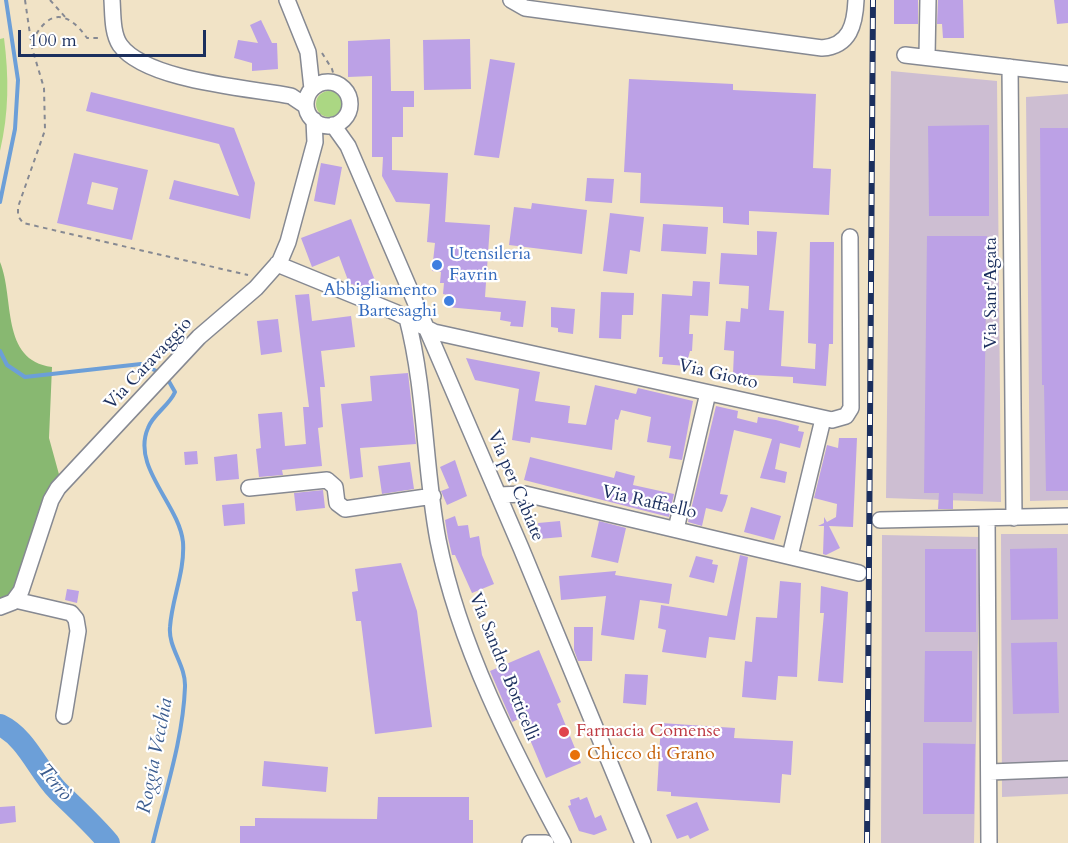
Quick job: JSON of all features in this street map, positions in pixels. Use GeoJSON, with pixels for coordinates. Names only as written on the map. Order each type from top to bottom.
{"type":"FeatureCollection","features":[{"type":"Feature","properties":{"kind":"street"},"geometry":{"type":"LineString","coordinates":[[112,0],[116,38],[125,50],[166,73],[291,96],[309,96],[320,84],[330,82],[340,85],[348,94],[350,106],[336,123],[314,120],[309,96],[309,52]]}},
{"type":"Feature","properties":{"kind":"street"},"geometry":{"type":"LineString","coordinates":[[287,0],[309,52],[330,82]]}},
{"type":"Feature","properties":{"kind":"street"},"geometry":{"type":"LineString","coordinates":[[511,0],[525,8],[822,48],[838,45],[849,35],[855,18],[855,0]]}},
{"type":"Feature","properties":{"kind":"street"},"geometry":{"type":"LineString","coordinates":[[927,57],[928,0]]}},
{"type":"Feature","properties":{"kind":"street"},"geometry":{"type":"LineString","coordinates":[[905,55],[1068,74]]}},
{"type":"Feature","properties":{"kind":"street","name":"Via Sant'Agata"},"geometry":{"type":"LineString","coordinates":[[1010,67],[1014,518]]}},
{"type":"Feature","properties":{"kind":"street","name":"Via Caravaggio"},"geometry":{"type":"LineString","coordinates":[[15,600],[21,591],[51,500],[58,488],[199,338],[278,264],[288,242],[315,142],[314,120]]}},
{"type":"Feature","properties":{"kind":"street","name":"Via Caravaggio"},"geometry":{"type":"LineString","coordinates":[[315,142],[336,123]]}},
{"type":"Feature","properties":{"kind":"street","name":"Via per Cabiate"},"geometry":{"type":"LineString","coordinates":[[336,123],[348,146],[498,495],[643,843]]}},
{"type":"Feature","properties":{"kind":"street","name":"Via Giotto"},"geometry":{"type":"LineString","coordinates":[[278,264],[407,318],[426,329],[823,419],[842,418],[848,415],[851,408],[850,237]]}},
{"type":"Feature","properties":{"kind":"street","name":"Via Sandro Botticelli"},"geometry":{"type":"LineString","coordinates":[[407,318],[420,377],[441,556],[470,644],[514,749],[563,843]]}},
{"type":"Feature","properties":{"kind":"street"},"geometry":{"type":"LineString","coordinates":[[676,529],[708,393]]}},
{"type":"Feature","properties":{"kind":"street"},"geometry":{"type":"LineString","coordinates":[[790,556],[823,419]]}},
{"type":"Feature","properties":{"kind":"street"},"geometry":{"type":"LineString","coordinates":[[249,488],[323,479],[333,484],[337,503],[345,508],[433,496]]}},
{"type":"Feature","properties":{"kind":"street","name":"Via Raffaello"},"geometry":{"type":"LineString","coordinates":[[498,495],[525,494],[859,573]]}},
{"type":"Feature","properties":{"kind":"street"},"geometry":{"type":"LineString","coordinates":[[880,520],[1068,516]]}},
{"type":"Feature","properties":{"kind":"street"},"geometry":{"type":"LineString","coordinates":[[987,519],[989,843]]}},
{"type":"Feature","properties":{"kind":"street"},"geometry":{"type":"LineString","coordinates":[[0,607],[15,600],[67,611],[76,620],[78,631],[64,716]]}},
{"type":"Feature","properties":{"kind":"street"},"geometry":{"type":"LineString","coordinates":[[990,772],[1068,769]]}},
{"type":"Feature","properties":{"kind":"street"},"geometry":{"type":"LineString","coordinates":[[530,843],[546,843]]}},
{"type":"Feature","properties":{"kind":"path"},"geometry":{"type":"LineString","coordinates":[[25,0],[31,44],[44,88],[45,130],[18,207],[18,216],[23,223],[265,278]]}},
{"type":"Feature","properties":{"kind":"path"},"geometry":{"type":"LineString","coordinates":[[50,0],[66,18]]}},
{"type":"Feature","properties":{"kind":"path"},"geometry":{"type":"LineString","coordinates":[[31,44],[45,23],[56,16],[77,24],[87,38],[116,38]]}},
{"type":"Feature","properties":{"kind":"shaded area"},"geometry":{"type":"Polygon","coordinates":[[[891,71],[997,81],[1001,502],[886,498],[891,71]]]}},
{"type":"Feature","properties":{"kind":"shaded area"},"geometry":{"type":"Polygon","coordinates":[[[1068,94],[1068,500],[1030,501],[1026,97],[1068,94]]]}},
{"type":"Feature","properties":{"kind":"shaded area"},"geometry":{"type":"Polygon","coordinates":[[[1001,534],[1068,534],[1068,794],[1002,797],[1001,534]]]}},
{"type":"Feature","properties":{"kind":"shaded area"},"geometry":{"type":"Polygon","coordinates":[[[882,535],[980,537],[974,843],[881,843],[882,535]]]}},
{"type":"Feature","properties":{"kind":"green space"},"geometry":{"type":"Polygon","coordinates":[[[4,38],[7,95],[0,151],[0,39],[4,38]]]}},
{"type":"Feature","properties":{"kind":"green space"},"geometry":{"type":"Polygon","coordinates":[[[329,91],[338,95],[342,104],[338,113],[329,117],[320,113],[316,104],[320,95],[329,91]]]}},
{"type":"Feature","properties":{"kind":"green space"},"geometry":{"type":"Polygon","coordinates":[[[0,262],[12,326],[17,340],[24,353],[35,362],[52,367],[49,438],[60,478],[15,592],[0,601],[0,262]]]}},
{"type":"Feature","properties":{"kind":"building"},"geometry":{"type":"Polygon","coordinates":[[[894,0],[918,0],[918,24],[894,24],[894,0]]]}},
{"type":"Feature","properties":{"kind":"building"},"geometry":{"type":"Polygon","coordinates":[[[938,0],[963,0],[964,38],[943,38],[942,24],[937,24],[938,0]]]}},
{"type":"Feature","properties":{"kind":"building"},"geometry":{"type":"Polygon","coordinates":[[[1054,0],[1068,0],[1068,23],[1057,24],[1054,0]]]}},
{"type":"Feature","properties":{"kind":"building"},"geometry":{"type":"Polygon","coordinates":[[[261,20],[272,43],[277,43],[278,69],[252,71],[252,63],[234,58],[238,40],[258,43],[250,25],[261,20]]]}},
{"type":"Feature","properties":{"kind":"building"},"geometry":{"type":"Polygon","coordinates":[[[390,39],[391,91],[414,91],[414,107],[403,107],[403,137],[392,137],[392,170],[448,173],[445,222],[490,225],[485,297],[526,301],[523,327],[510,326],[511,322],[500,320],[501,312],[447,307],[448,295],[443,294],[444,283],[440,283],[441,272],[432,271],[435,243],[427,242],[430,204],[396,202],[382,176],[383,157],[372,157],[372,76],[348,77],[348,41],[390,39]]]}},
{"type":"Feature","properties":{"kind":"building"},"geometry":{"type":"Polygon","coordinates":[[[470,39],[471,89],[424,90],[423,40],[470,39]]]}},
{"type":"Feature","properties":{"kind":"building"},"geometry":{"type":"Polygon","coordinates":[[[490,59],[515,63],[499,158],[474,155],[490,59]]]}},
{"type":"Feature","properties":{"kind":"building"},"geometry":{"type":"Polygon","coordinates":[[[629,79],[733,84],[733,90],[816,94],[813,168],[831,169],[829,215],[749,211],[749,225],[723,223],[723,207],[640,203],[641,173],[624,172],[629,79]]]}},
{"type":"Feature","properties":{"kind":"building"},"geometry":{"type":"Polygon","coordinates":[[[91,92],[234,128],[255,183],[250,219],[169,199],[174,180],[239,196],[219,144],[86,111],[91,92]]]}},
{"type":"Feature","properties":{"kind":"building"},"geometry":{"type":"Polygon","coordinates":[[[989,125],[989,216],[929,216],[928,126],[989,125]]]}},
{"type":"Feature","properties":{"kind":"building"},"geometry":{"type":"Polygon","coordinates":[[[1040,128],[1068,128],[1068,491],[1046,491],[1044,385],[1042,385],[1040,128]]]}},
{"type":"Feature","properties":{"kind":"building"},"geometry":{"type":"Polygon","coordinates":[[[74,153],[148,170],[132,240],[57,223],[74,153]],[[92,182],[87,204],[113,210],[118,188],[92,182]]]}},
{"type":"Feature","properties":{"kind":"building"},"geometry":{"type":"Polygon","coordinates":[[[321,163],[342,167],[335,205],[314,201],[321,163]]]}},
{"type":"Feature","properties":{"kind":"building"},"geometry":{"type":"Polygon","coordinates":[[[587,178],[614,179],[612,203],[585,201],[587,178]]]}},
{"type":"Feature","properties":{"kind":"building"},"geometry":{"type":"Polygon","coordinates":[[[532,203],[587,210],[582,254],[509,245],[514,207],[531,209],[532,203]]]}},
{"type":"Feature","properties":{"kind":"building"},"geometry":{"type":"Polygon","coordinates":[[[610,213],[644,217],[640,252],[630,250],[627,274],[603,271],[610,213]]]}},
{"type":"Feature","properties":{"kind":"building"},"geometry":{"type":"Polygon","coordinates":[[[351,219],[376,283],[362,288],[349,283],[339,256],[312,267],[301,238],[351,219]]]}},
{"type":"Feature","properties":{"kind":"building"},"geometry":{"type":"Polygon","coordinates":[[[663,224],[708,227],[706,254],[661,251],[663,224]]]}},
{"type":"Feature","properties":{"kind":"building"},"geometry":{"type":"Polygon","coordinates":[[[757,231],[777,232],[769,310],[784,311],[781,366],[815,369],[816,344],[808,343],[810,242],[834,242],[833,344],[829,344],[826,386],[793,383],[793,377],[733,374],[734,351],[724,350],[726,321],[740,322],[741,308],[748,309],[749,286],[719,284],[721,253],[757,255],[757,231]]]}},
{"type":"Feature","properties":{"kind":"building"},"geometry":{"type":"Polygon","coordinates":[[[927,236],[987,236],[983,494],[953,493],[953,509],[938,509],[939,493],[924,493],[927,236]]]}},
{"type":"Feature","properties":{"kind":"building"},"geometry":{"type":"Polygon","coordinates":[[[693,281],[710,282],[708,316],[690,315],[689,334],[693,334],[692,351],[690,351],[686,366],[662,364],[663,357],[659,357],[662,294],[692,296],[693,281]]]}},
{"type":"Feature","properties":{"kind":"building"},"geometry":{"type":"Polygon","coordinates":[[[601,292],[634,293],[633,315],[622,315],[621,339],[599,338],[601,292]]]}},
{"type":"Feature","properties":{"kind":"building"},"geometry":{"type":"Polygon","coordinates":[[[309,294],[312,321],[351,316],[355,347],[321,351],[325,387],[320,387],[323,427],[318,428],[322,466],[282,470],[283,475],[259,477],[256,449],[261,448],[258,414],[282,412],[285,446],[306,444],[303,407],[309,407],[295,295],[309,294]]]}},
{"type":"Feature","properties":{"kind":"building"},"geometry":{"type":"Polygon","coordinates":[[[551,307],[575,309],[573,334],[558,332],[558,328],[551,327],[551,307]]]}},
{"type":"Feature","properties":{"kind":"building"},"geometry":{"type":"Polygon","coordinates":[[[278,319],[282,352],[261,355],[257,321],[278,319]]]}},
{"type":"Feature","properties":{"kind":"building"},"geometry":{"type":"Polygon","coordinates":[[[466,358],[540,372],[535,401],[570,406],[568,423],[586,425],[595,385],[636,394],[638,388],[693,401],[682,460],[669,458],[671,446],[647,442],[651,417],[621,410],[618,420],[615,419],[612,450],[531,437],[530,443],[512,440],[519,389],[475,380],[466,358]]]}},
{"type":"Feature","properties":{"kind":"building"},"geometry":{"type":"Polygon","coordinates":[[[408,373],[416,444],[360,448],[363,477],[350,479],[341,404],[372,401],[370,376],[408,373]]]}},
{"type":"Feature","properties":{"kind":"building"},"geometry":{"type":"Polygon","coordinates":[[[716,406],[738,411],[737,418],[757,423],[758,417],[776,420],[799,426],[798,431],[804,432],[800,448],[780,443],[775,469],[787,472],[785,483],[760,478],[772,439],[734,430],[720,494],[728,495],[725,505],[722,512],[706,508],[702,526],[688,522],[716,406]]]}},
{"type":"Feature","properties":{"kind":"building"},"geometry":{"type":"Polygon","coordinates":[[[839,438],[857,438],[853,527],[829,526],[840,548],[826,555],[823,554],[824,526],[818,526],[824,523],[824,517],[827,522],[836,517],[837,504],[814,498],[827,445],[838,448],[839,438]]]}},
{"type":"Feature","properties":{"kind":"building"},"geometry":{"type":"Polygon","coordinates":[[[197,451],[198,464],[185,465],[184,452],[197,451]]]}},
{"type":"Feature","properties":{"kind":"building"},"geometry":{"type":"Polygon","coordinates":[[[237,454],[239,479],[216,481],[214,457],[237,454]]]}},
{"type":"Feature","properties":{"kind":"building"},"geometry":{"type":"Polygon","coordinates":[[[530,457],[614,478],[616,471],[635,476],[633,485],[674,494],[669,517],[524,480],[530,457]]]}},
{"type":"Feature","properties":{"kind":"building"},"geometry":{"type":"Polygon","coordinates":[[[455,460],[467,496],[447,505],[441,491],[449,488],[440,467],[455,460]]]}},
{"type":"Feature","properties":{"kind":"building"},"geometry":{"type":"Polygon","coordinates":[[[410,462],[414,489],[382,494],[378,466],[410,462]]]}},
{"type":"Feature","properties":{"kind":"building"},"geometry":{"type":"Polygon","coordinates":[[[323,490],[325,508],[296,511],[294,493],[323,490]]]}},
{"type":"Feature","properties":{"kind":"building"},"geometry":{"type":"Polygon","coordinates":[[[244,503],[245,524],[224,526],[222,505],[244,503]]]}},
{"type":"Feature","properties":{"kind":"building"},"geometry":{"type":"Polygon","coordinates":[[[751,507],[781,516],[774,540],[744,532],[751,507]]]}},
{"type":"Feature","properties":{"kind":"building"},"geometry":{"type":"Polygon","coordinates":[[[455,516],[458,526],[468,525],[470,538],[479,536],[482,555],[494,584],[472,593],[455,555],[452,555],[448,538],[445,520],[455,516]]]}},
{"type":"Feature","properties":{"kind":"building"},"geometry":{"type":"Polygon","coordinates":[[[560,521],[562,537],[539,539],[538,523],[560,521]]]}},
{"type":"Feature","properties":{"kind":"building"},"geometry":{"type":"Polygon","coordinates":[[[599,521],[626,528],[618,563],[591,557],[599,521]]]}},
{"type":"Feature","properties":{"kind":"building"},"geometry":{"type":"Polygon","coordinates":[[[1057,548],[1058,619],[1011,620],[1010,549],[1057,548]]]}},
{"type":"Feature","properties":{"kind":"building"},"geometry":{"type":"Polygon","coordinates":[[[925,549],[976,549],[976,632],[925,632],[925,549]]]}},
{"type":"Feature","properties":{"kind":"building"},"geometry":{"type":"Polygon","coordinates":[[[740,555],[748,557],[735,640],[709,637],[706,658],[662,652],[666,630],[658,628],[661,605],[727,616],[740,555]]]}},
{"type":"Feature","properties":{"kind":"building"},"geometry":{"type":"Polygon","coordinates":[[[696,556],[713,560],[712,564],[718,565],[714,583],[689,577],[696,556]]]}},
{"type":"Feature","properties":{"kind":"building"},"geometry":{"type":"Polygon","coordinates":[[[401,563],[417,611],[432,727],[375,734],[361,621],[356,621],[352,592],[358,591],[355,569],[401,563]]]}},
{"type":"Feature","properties":{"kind":"building"},"geometry":{"type":"Polygon","coordinates":[[[616,571],[615,575],[672,584],[669,604],[640,600],[634,640],[601,635],[606,596],[561,600],[559,576],[616,571]]]}},
{"type":"Feature","properties":{"kind":"building"},"geometry":{"type":"Polygon","coordinates":[[[780,581],[801,583],[797,677],[778,676],[776,700],[742,697],[745,661],[752,662],[756,617],[777,618],[780,581]]]}},
{"type":"Feature","properties":{"kind":"building"},"geometry":{"type":"Polygon","coordinates":[[[821,586],[848,592],[843,683],[818,681],[824,613],[820,613],[821,586]]]}},
{"type":"Feature","properties":{"kind":"building"},"geometry":{"type":"Polygon","coordinates":[[[67,589],[79,591],[77,603],[65,600],[67,589]]]}},
{"type":"Feature","properties":{"kind":"building"},"geometry":{"type":"Polygon","coordinates":[[[574,627],[593,627],[592,661],[578,661],[574,650],[574,627]]]}},
{"type":"Feature","properties":{"kind":"building"},"geometry":{"type":"Polygon","coordinates":[[[1057,642],[1059,713],[1013,714],[1011,643],[1057,642]]]}},
{"type":"Feature","properties":{"kind":"building"},"geometry":{"type":"Polygon","coordinates":[[[539,650],[561,702],[557,704],[581,763],[546,778],[521,718],[512,722],[490,671],[539,650]]]}},
{"type":"Feature","properties":{"kind":"building"},"geometry":{"type":"Polygon","coordinates":[[[925,651],[972,651],[972,722],[924,722],[925,651]]]}},
{"type":"Feature","properties":{"kind":"building"},"geometry":{"type":"Polygon","coordinates":[[[625,674],[648,675],[646,705],[623,703],[625,674]]]}},
{"type":"Feature","properties":{"kind":"building"},"geometry":{"type":"Polygon","coordinates":[[[661,723],[735,728],[734,738],[793,741],[791,775],[782,774],[780,803],[671,796],[671,792],[657,791],[661,723]]]}},
{"type":"Feature","properties":{"kind":"building"},"geometry":{"type":"Polygon","coordinates":[[[923,743],[975,744],[974,814],[923,814],[923,743]]]}},
{"type":"Feature","properties":{"kind":"building"},"geometry":{"type":"Polygon","coordinates":[[[264,761],[328,767],[326,792],[262,786],[264,761]]]}},
{"type":"Feature","properties":{"kind":"building"},"geometry":{"type":"Polygon","coordinates":[[[378,797],[469,797],[469,820],[473,820],[473,843],[240,843],[240,826],[255,826],[255,818],[377,819],[378,797]]]}},
{"type":"Feature","properties":{"kind":"building"},"geometry":{"type":"Polygon","coordinates":[[[579,797],[580,800],[587,797],[595,818],[601,815],[607,830],[594,835],[579,831],[568,806],[571,805],[570,800],[579,797]]]}},
{"type":"Feature","properties":{"kind":"building"},"geometry":{"type":"Polygon","coordinates":[[[697,802],[709,830],[690,839],[688,835],[677,839],[666,815],[697,802]]]}},
{"type":"Feature","properties":{"kind":"building"},"geometry":{"type":"Polygon","coordinates":[[[15,806],[16,822],[0,824],[0,807],[15,806]]]}},
{"type":"Feature","properties":{"kind":"waterway","name":"Roggia Vecchia"},"geometry":{"type":"LineString","coordinates":[[0,202],[15,129],[18,80],[6,0]]}},
{"type":"Feature","properties":{"kind":"waterway","name":"Roggia Vecchia"},"geometry":{"type":"LineString","coordinates":[[0,351],[7,365],[25,377],[141,364],[161,373]]}},
{"type":"Feature","properties":{"kind":"waterway","name":"Roggia Vecchia"},"geometry":{"type":"LineString","coordinates":[[153,843],[173,766],[181,727],[185,687],[183,671],[170,635],[173,606],[182,564],[183,542],[180,528],[151,471],[144,443],[150,423],[175,392],[167,378]]}},
{"type":"Feature","properties":{"kind":"waterway","name":"Terrò"},"geometry":{"type":"LineString","coordinates":[[0,725],[25,746],[50,782],[109,843]]}},
{"type":"Feature","properties":{"kind":"railway"},"geometry":{"type":"LineString","coordinates":[[867,843],[873,0]]}},
{"type":"Feature","properties":{"kind":"place","name":"Utensileria Favrin"},"geometry":{"type":"Point","coordinates":[437,265]}},
{"type":"Feature","properties":{"kind":"place","name":"Abbigliamento Bartesaghi"},"geometry":{"type":"Point","coordinates":[449,301]}},
{"type":"Feature","properties":{"kind":"place","name":"Farmacia Comense"},"geometry":{"type":"Point","coordinates":[564,732]}},
{"type":"Feature","properties":{"kind":"place","name":"Chicco di Grano"},"geometry":{"type":"Point","coordinates":[575,755]}}]}
